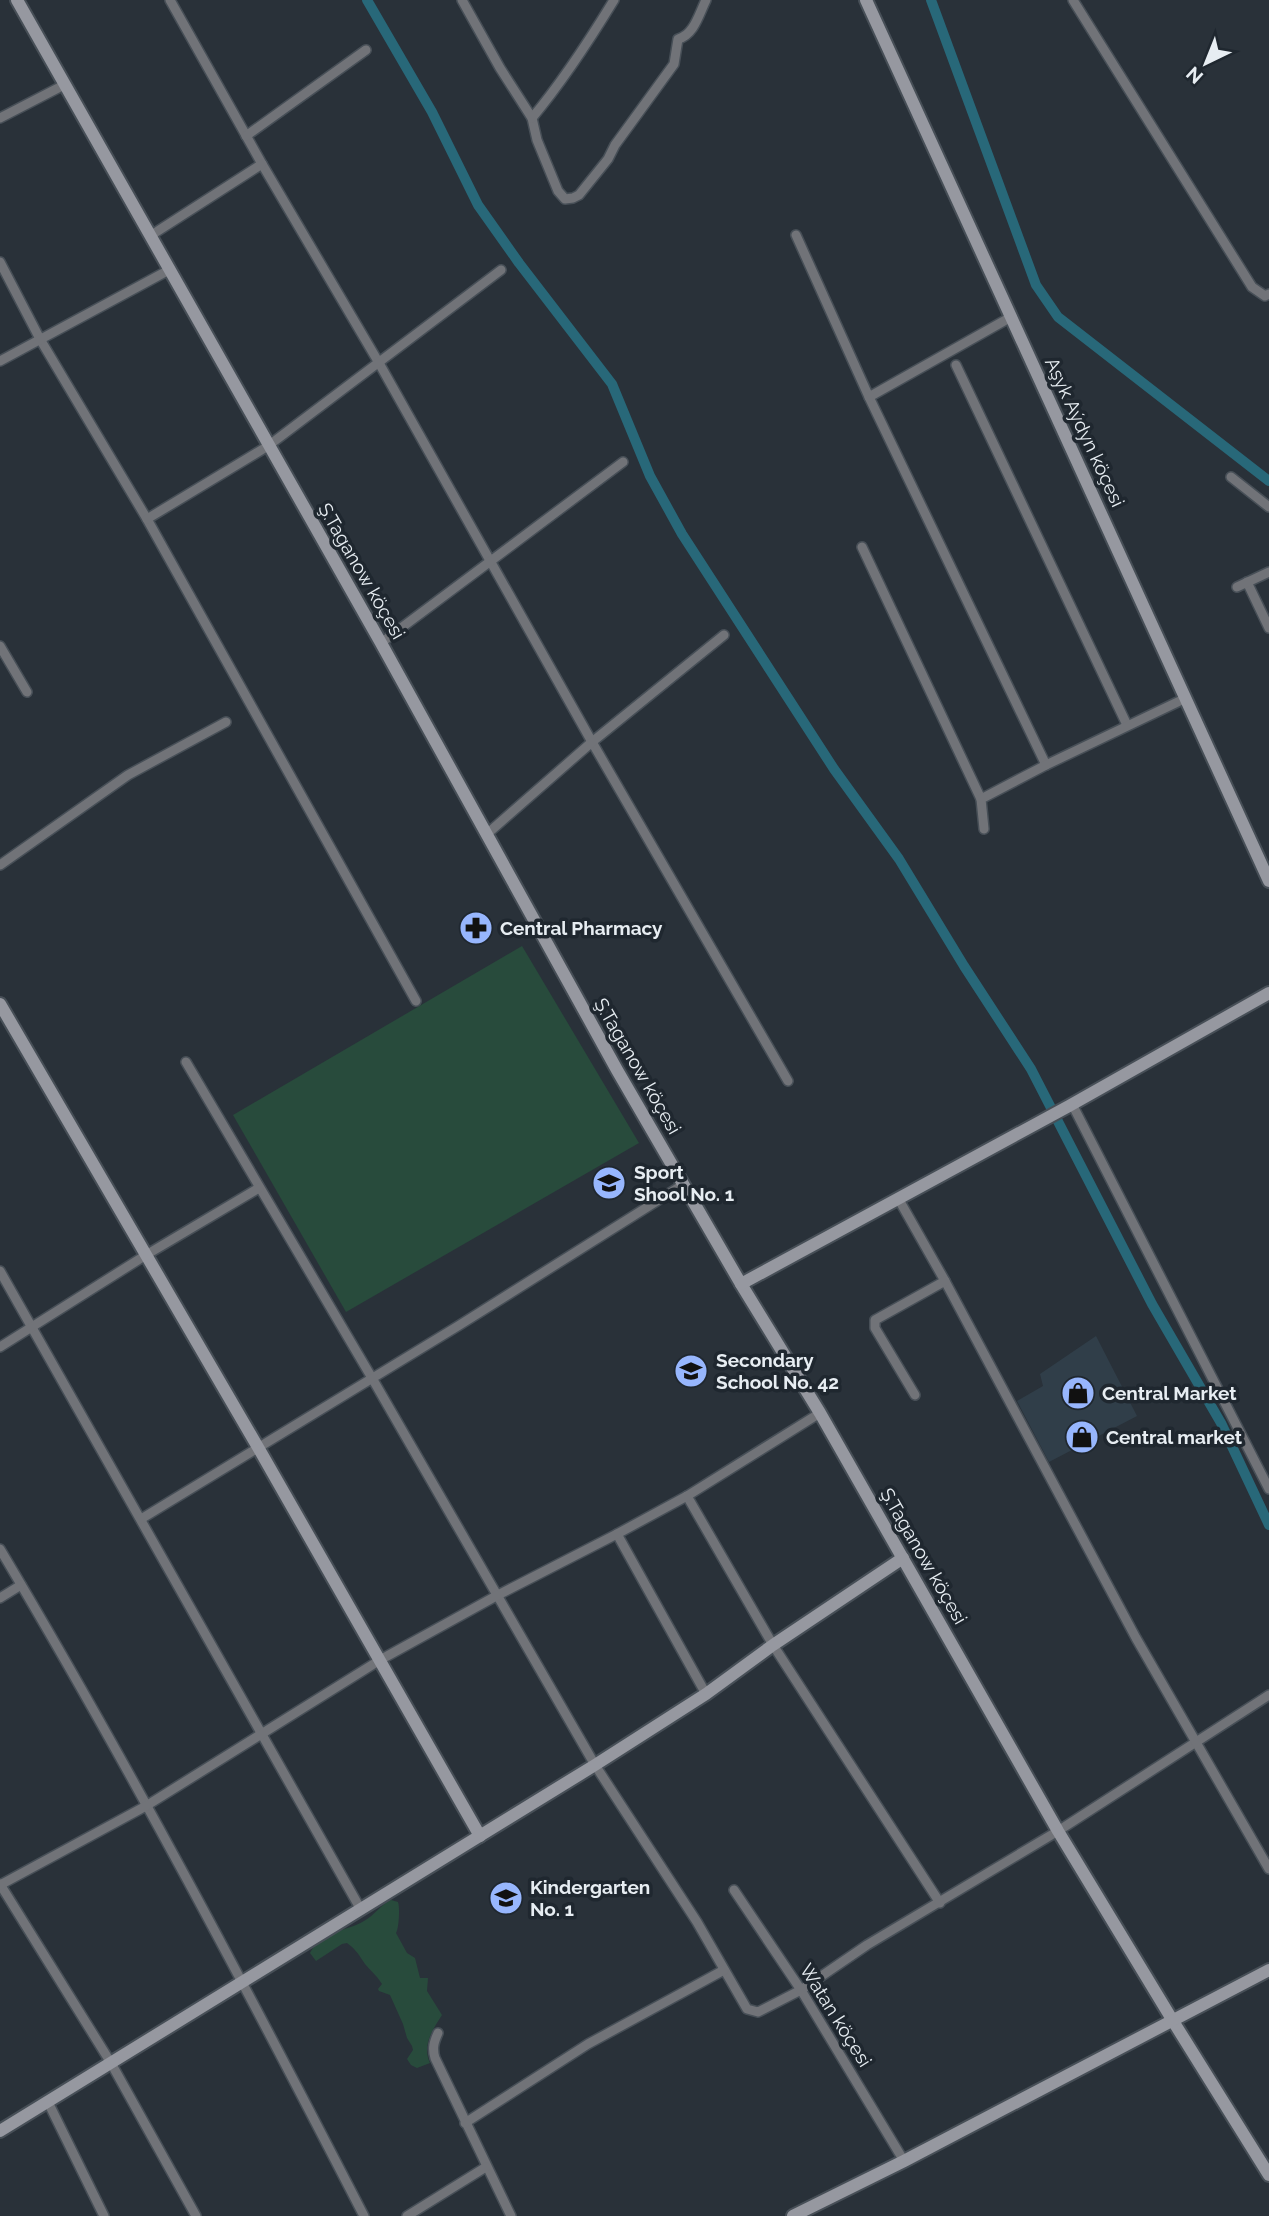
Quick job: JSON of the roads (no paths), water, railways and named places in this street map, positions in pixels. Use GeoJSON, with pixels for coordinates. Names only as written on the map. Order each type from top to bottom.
{"type":"FeatureCollection","features":[{"type":"Feature","properties":{"kind":"street","name":"Ş.Taganow köçesi"},"geometry":{"type":"LineString","coordinates":[[17,0],[381,643],[611,1058],[741,1284],[820,1413],[1058,1831],[1172,2021],[1269,2175]]}},
{"type":"Feature","properties":{"kind":"street"},"geometry":{"type":"LineString","coordinates":[[170,0],[788,1081]]}},
{"type":"Feature","properties":{"kind":"street"},"geometry":{"type":"LineString","coordinates":[[462,0],[532,118],[537,140],[558,191],[565,199],[579,195],[593,178],[668,73],[677,56],[678,39],[691,31],[706,0]]}},
{"type":"Feature","properties":{"kind":"street"},"geometry":{"type":"LineString","coordinates":[[532,118],[553,94],[584,50],[614,0]]}},
{"type":"Feature","properties":{"kind":"street","name":"Aşyk Aýdyn köçesi"},"geometry":{"type":"LineString","coordinates":[[866,0],[1269,881]]}},
{"type":"Feature","properties":{"kind":"street"},"geometry":{"type":"LineString","coordinates":[[1073,0],[1252,287],[1265,296],[1269,294]]}},
{"type":"Feature","properties":{"kind":"street"},"geometry":{"type":"LineString","coordinates":[[246,136],[366,50]]}},
{"type":"Feature","properties":{"kind":"street"},"geometry":{"type":"LineString","coordinates":[[0,118],[64,85]]}},
{"type":"Feature","properties":{"kind":"street"},"geometry":{"type":"LineString","coordinates":[[150,236],[262,164]]}},
{"type":"Feature","properties":{"kind":"street"},"geometry":{"type":"LineString","coordinates":[[796,235],[869,397],[1046,765]]}},
{"type":"Feature","properties":{"kind":"street"},"geometry":{"type":"LineString","coordinates":[[0,262],[40,339],[147,519],[416,1001]]}},
{"type":"Feature","properties":{"kind":"street"},"geometry":{"type":"LineString","coordinates":[[0,361],[169,270]]}},
{"type":"Feature","properties":{"kind":"street"},"geometry":{"type":"LineString","coordinates":[[147,519],[268,446],[501,270]]}},
{"type":"Feature","properties":{"kind":"street"},"geometry":{"type":"LineString","coordinates":[[869,397],[1011,317]]}},
{"type":"Feature","properties":{"kind":"street"},"geometry":{"type":"LineString","coordinates":[[957,365],[1127,725]]}},
{"type":"Feature","properties":{"kind":"street"},"geometry":{"type":"LineString","coordinates":[[381,643],[623,462]]}},
{"type":"Feature","properties":{"kind":"street"},"geometry":{"type":"LineString","coordinates":[[1231,477],[1269,507]]}},
{"type":"Feature","properties":{"kind":"street"},"geometry":{"type":"LineString","coordinates":[[862,547],[981,799],[984,829]]}},
{"type":"Feature","properties":{"kind":"street"},"geometry":{"type":"LineString","coordinates":[[1237,587],[1269,572]]}},
{"type":"Feature","properties":{"kind":"street"},"geometry":{"type":"LineString","coordinates":[[1247,582],[1269,628]]}},
{"type":"Feature","properties":{"kind":"street"},"geometry":{"type":"LineString","coordinates":[[486,834],[592,742],[724,635]]}},
{"type":"Feature","properties":{"kind":"street"},"geometry":{"type":"LineString","coordinates":[[0,646],[27,692]]}},
{"type":"Feature","properties":{"kind":"street"},"geometry":{"type":"LineString","coordinates":[[981,799],[1186,698]]}},
{"type":"Feature","properties":{"kind":"street"},"geometry":{"type":"LineString","coordinates":[[0,865],[128,775],[226,722]]}},
{"type":"Feature","properties":{"kind":"street"},"geometry":{"type":"LineString","coordinates":[[741,1284],[1071,1105],[1269,993]]}},
{"type":"Feature","properties":{"kind":"street"},"geometry":{"type":"LineString","coordinates":[[0,1003],[480,1836]]}},
{"type":"Feature","properties":{"kind":"street"},"geometry":{"type":"LineString","coordinates":[[186,1062],[595,1765],[697,1922],[744,2006],[752,2012],[767,2008],[801,1990],[867,1945],[1058,1831],[1269,1695]]}},
{"type":"Feature","properties":{"kind":"street"},"geometry":{"type":"LineString","coordinates":[[1071,1105],[1269,1489]]}},
{"type":"Feature","properties":{"kind":"street"},"geometry":{"type":"LineString","coordinates":[[141,1519],[259,1449],[684,1184]]}},
{"type":"Feature","properties":{"kind":"street"},"geometry":{"type":"LineString","coordinates":[[0,1347],[259,1188]]}},
{"type":"Feature","properties":{"kind":"street"},"geometry":{"type":"LineString","coordinates":[[898,1198],[1136,1638],[1269,1869]]}},
{"type":"Feature","properties":{"kind":"street"},"geometry":{"type":"LineString","coordinates":[[0,1271],[360,1908]]}},
{"type":"Feature","properties":{"kind":"street"},"geometry":{"type":"LineString","coordinates":[[915,1395],[875,1328],[875,1320],[945,1281]]}},
{"type":"Feature","properties":{"kind":"street"},"geometry":{"type":"LineString","coordinates":[[196,2216],[111,2063],[0,1885],[146,1806],[380,1660],[687,1496],[820,1413]]}},
{"type":"Feature","properties":{"kind":"street"},"geometry":{"type":"LineString","coordinates":[[687,1496],[773,1645],[940,1903]]}},
{"type":"Feature","properties":{"kind":"street"},"geometry":{"type":"LineString","coordinates":[[617,1534],[706,1694]]}},
{"type":"Feature","properties":{"kind":"street"},"geometry":{"type":"LineString","coordinates":[[0,1549],[243,1982],[364,2216]]}},
{"type":"Feature","properties":{"kind":"street"},"geometry":{"type":"LineString","coordinates":[[0,2131],[595,1765],[706,1694],[773,1645],[903,1558]]}},
{"type":"Feature","properties":{"kind":"street"},"geometry":{"type":"LineString","coordinates":[[0,1598],[21,1585]]}},
{"type":"Feature","properties":{"kind":"street","name":"Watan köçesi"},"geometry":{"type":"LineString","coordinates":[[734,1890],[801,1990],[904,2161]]}},
{"type":"Feature","properties":{"kind":"street"},"geometry":{"type":"LineString","coordinates":[[793,2216],[904,2161],[1269,1969]]}},
{"type":"Feature","properties":{"kind":"street"},"geometry":{"type":"LineString","coordinates":[[465,2123],[588,2044],[724,1970]]}},
{"type":"Feature","properties":{"kind":"street"},"geometry":{"type":"LineString","coordinates":[[438,2033],[433,2051],[511,2216]]}},
{"type":"Feature","properties":{"kind":"street"},"geometry":{"type":"LineString","coordinates":[[48,2102],[104,2216]]}},
{"type":"Feature","properties":{"kind":"street"},"geometry":{"type":"LineString","coordinates":[[407,2216],[486,2167]]}},
{"type":"Feature","properties":{"kind":"waterway"},"geometry":{"type":"LineString","coordinates":[[367,0],[432,112],[478,205],[612,384],[650,476],[682,534],[834,769],[899,859],[1031,1069],[1152,1304],[1221,1423],[1269,1525]]}},
{"type":"Feature","properties":{"kind":"waterway"},"geometry":{"type":"LineString","coordinates":[[931,0],[1036,285],[1058,317],[1269,481]]}},
{"type":"Feature","properties":{"kind":"place","name":"Central Pharmacy"},"geometry":{"type":"Point","coordinates":[476,928]}},
{"type":"Feature","properties":{"kind":"place","name":"Sport Shool No. 1"},"geometry":{"type":"Point","coordinates":[609,1183]}},
{"type":"Feature","properties":{"kind":"place","name":"Secondary School No. 42"},"geometry":{"type":"Point","coordinates":[691,1371]}},
{"type":"Feature","properties":{"kind":"place","name":"Central Market"},"geometry":{"type":"Point","coordinates":[1078,1393]}},
{"type":"Feature","properties":{"kind":"place","name":"Central market"},"geometry":{"type":"Point","coordinates":[1082,1437]}},
{"type":"Feature","properties":{"kind":"place","name":"Kindergarten No. 1"},"geometry":{"type":"Point","coordinates":[506,1898]}}]}
